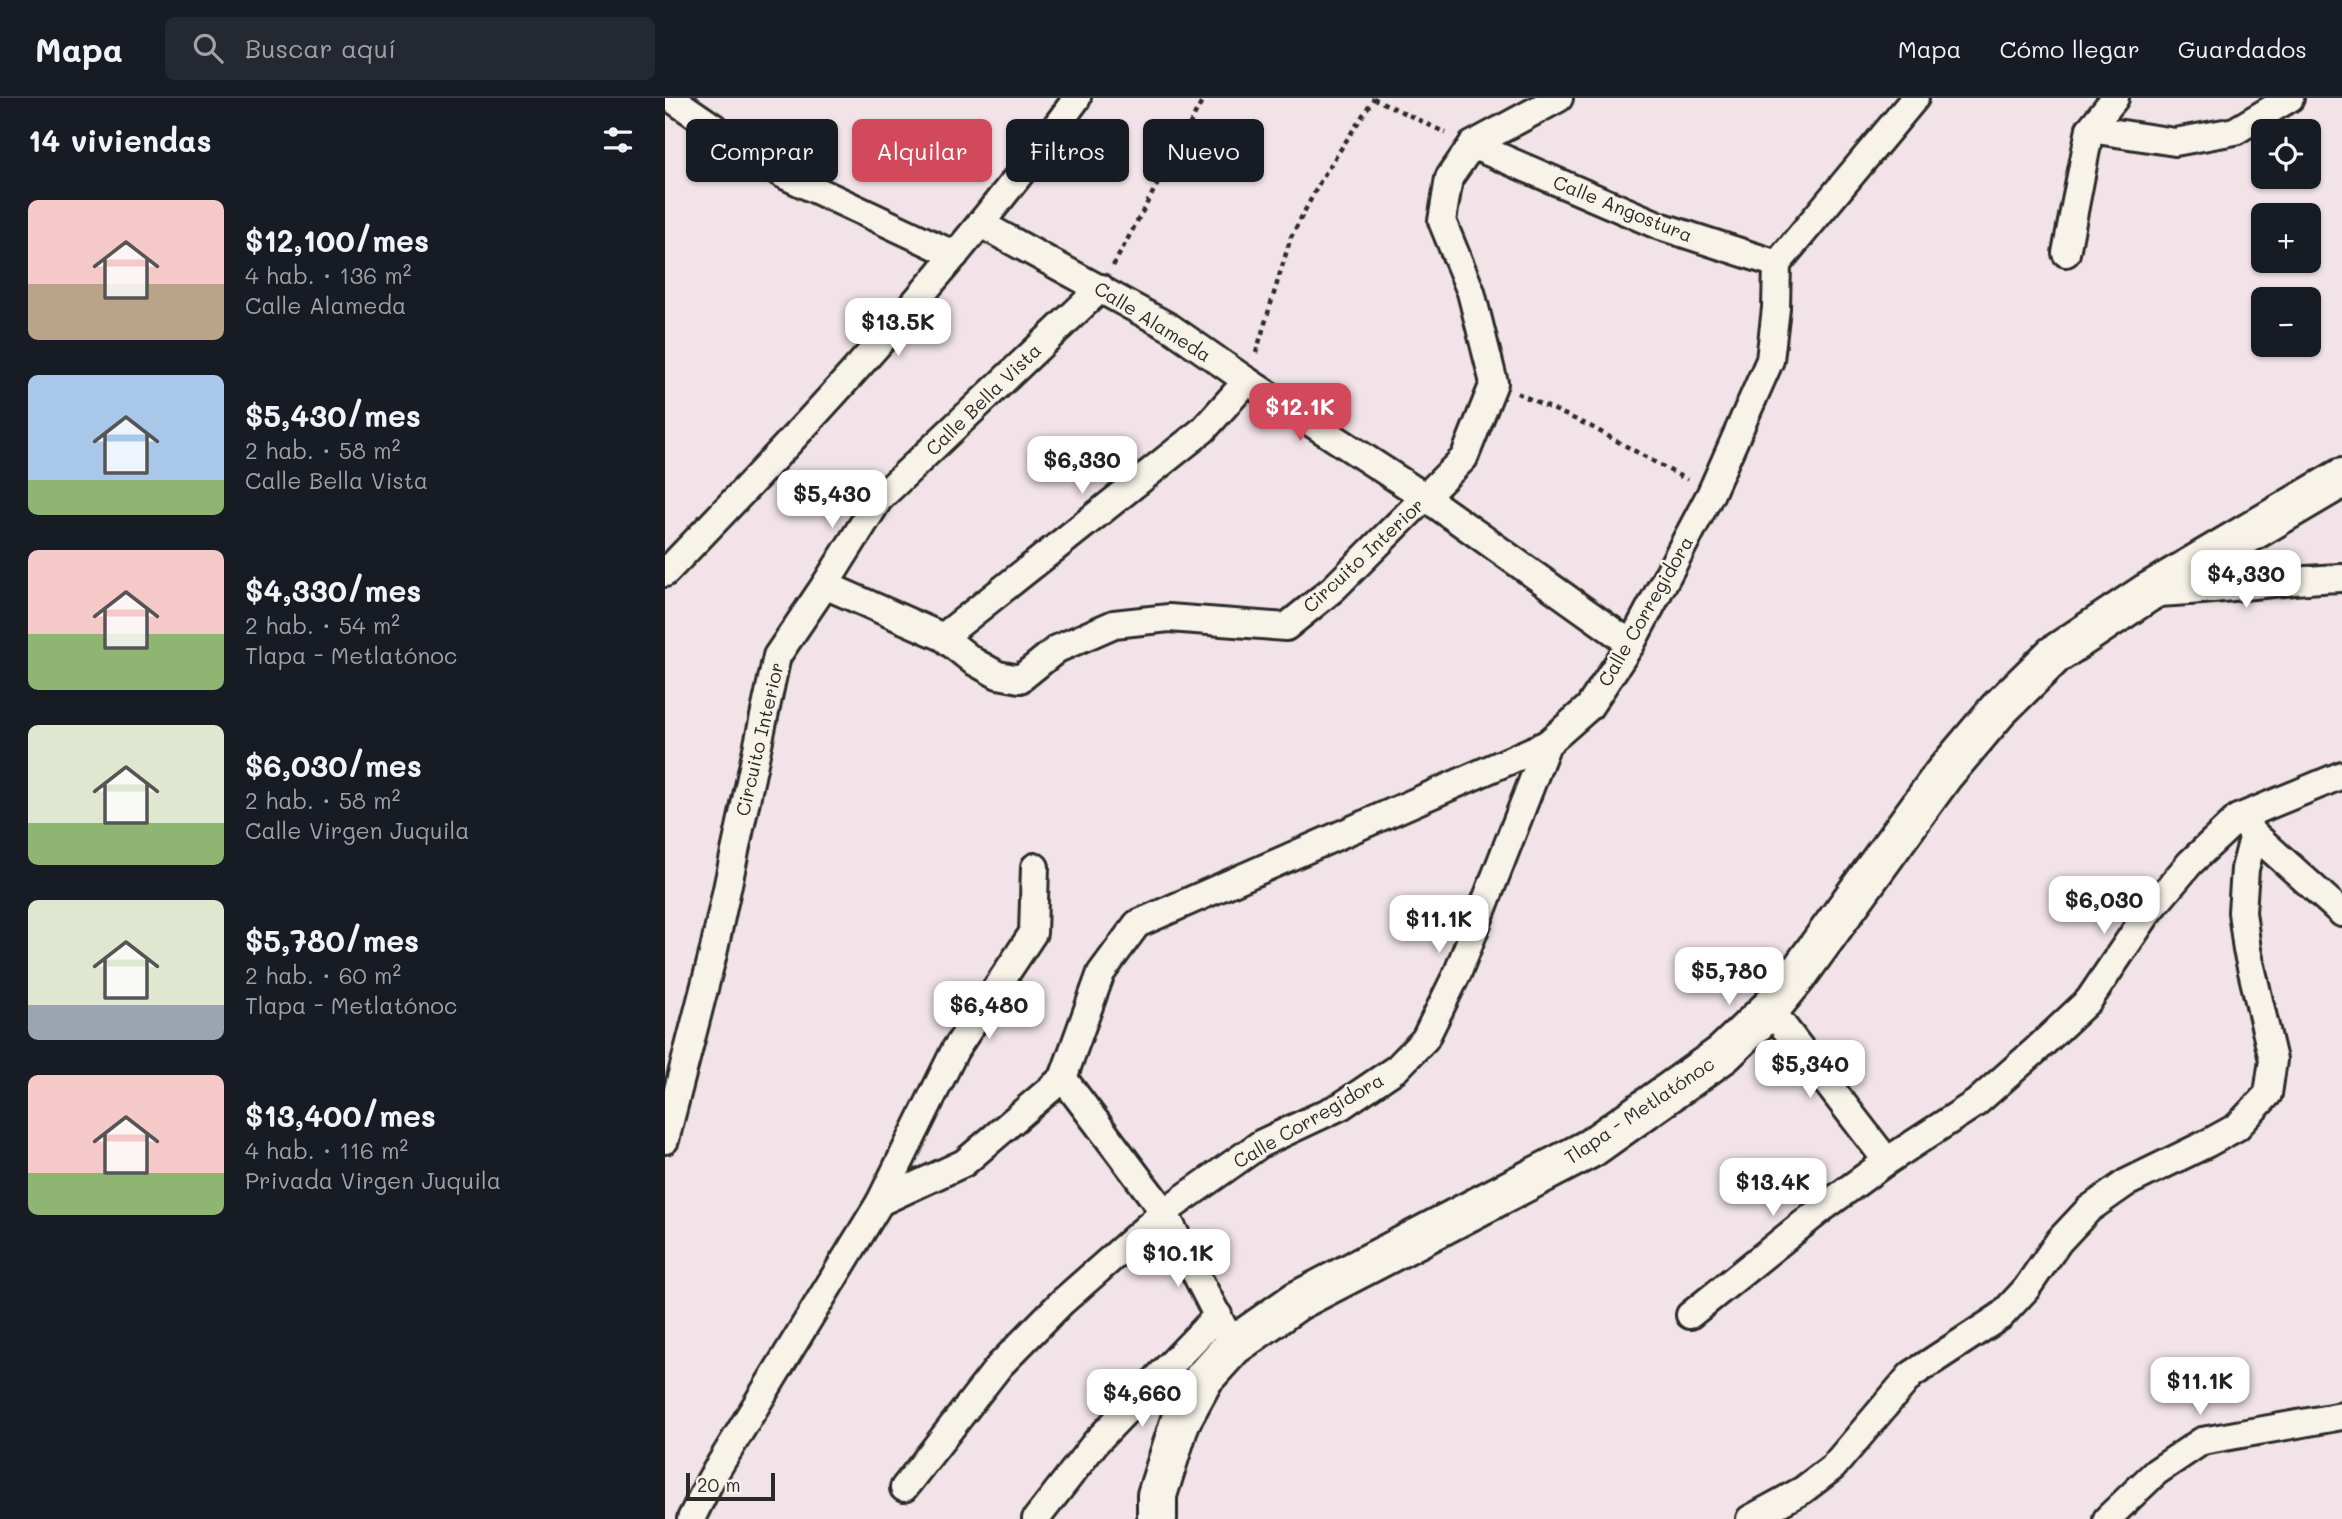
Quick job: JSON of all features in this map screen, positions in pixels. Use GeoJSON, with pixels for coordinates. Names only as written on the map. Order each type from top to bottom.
{"type":"FeatureCollection","features":[{"type":"Feature","properties":{"kind":"main road","name":"Tlapa - Metlatónoc"},"geometry":{"type":"LineString","coordinates":[[1157,1519],[1157,1495],[1180,1422],[1204,1378],[1225,1330],[1297,1301],[1591,1147],[1723,1054],[1770,1009],[1797,976],[1943,775],[1998,710],[2054,654],[2147,593],[2342,478]]}},
{"type":"Feature","properties":{"kind":"street"},"geometry":{"type":"LineString","coordinates":[[671,98],[782,174],[955,255]]}},
{"type":"Feature","properties":{"kind":"street"},"geometry":{"type":"LineString","coordinates":[[665,573],[886,336],[1020,177],[1077,98]]}},
{"type":"Feature","properties":{"kind":"street"},"geometry":{"type":"LineString","coordinates":[[1494,383],[1471,292],[1442,220],[1449,177],[1472,145],[1559,98]]}},
{"type":"Feature","properties":{"kind":"street"},"geometry":{"type":"LineString","coordinates":[[1777,264],[1915,98]]}},
{"type":"Feature","properties":{"kind":"street"},"geometry":{"type":"LineString","coordinates":[[2066,253],[2091,129],[2115,98]]}},
{"type":"Feature","properties":{"kind":"street"},"geometry":{"type":"LineString","coordinates":[[2091,129],[2175,142],[2235,131],[2290,98]]}},
{"type":"Feature","properties":{"kind":"street","name":"Calle Angostura"},"geometry":{"type":"LineString","coordinates":[[1472,145],[1660,226],[1777,264]]}},
{"type":"Feature","properties":{"kind":"street","name":"Calle Alameda"},"geometry":{"type":"LineString","coordinates":[[981,223],[1171,327],[1247,382],[1425,497],[1631,644]]}},
{"type":"Feature","properties":{"kind":"street","name":"Calle Corregidora"},"geometry":{"type":"LineString","coordinates":[[904,1488],[1000,1365],[1062,1302],[1164,1212],[1262,1143],[1341,1106],[1398,1068],[1425,1039],[1458,972],[1547,744],[1589,707],[1631,644],[1711,493],[1770,360],[1776,308],[1777,264]]}},
{"type":"Feature","properties":{"kind":"street","name":"Calle Bella Vista"},"geometry":{"type":"LineString","coordinates":[[825,585],[879,499],[1101,288]]}},
{"type":"Feature","properties":{"kind":"street"},"geometry":{"type":"LineString","coordinates":[[943,638],[1203,430],[1247,382]]}},
{"type":"Feature","properties":{"kind":"street","name":"Circuito Interior"},"geometry":{"type":"LineString","coordinates":[[665,1140],[713,954],[778,656],[825,585],[943,638],[973,661],[998,675],[1020,679],[1057,649],[1114,624],[1169,618],[1286,627],[1333,589],[1464,458],[1494,383]]}},
{"type":"Feature","properties":{"kind":"street"},"geometry":{"type":"LineString","coordinates":[[2147,593],[2210,591],[2293,580],[2342,578]]}},
{"type":"Feature","properties":{"kind":"street"},"geometry":{"type":"LineString","coordinates":[[880,1202],[964,1163],[1063,1078],[1101,973],[1137,924],[1547,744]]}},
{"type":"Feature","properties":{"kind":"street"},"geometry":{"type":"LineString","coordinates":[[1690,1314],[1825,1206],[1887,1161],[1976,1103],[2088,1000],[2147,914],[2190,863],[2246,826],[2342,775]]}},
{"type":"Feature","properties":{"kind":"street"},"geometry":{"type":"LineString","coordinates":[[2246,826],[2342,913]]}},
{"type":"Feature","properties":{"kind":"street"},"geometry":{"type":"LineString","coordinates":[[1750,1519],[1803,1490],[1833,1467],[1911,1375],[2001,1316],[2026,1289],[2059,1241],[2089,1209],[2126,1183],[2237,1127],[2268,1094],[2273,1060],[2247,950],[2242,912],[2246,826]]}},
{"type":"Feature","properties":{"kind":"street"},"geometry":{"type":"LineString","coordinates":[[691,1519],[711,1479],[880,1202],[955,1050],[1033,933],[1035,867]]}},
{"type":"Feature","properties":{"kind":"street"},"geometry":{"type":"LineString","coordinates":[[1770,1009],[1887,1161]]}},
{"type":"Feature","properties":{"kind":"street"},"geometry":{"type":"LineString","coordinates":[[1036,1519],[1096,1443],[1225,1330],[1164,1212],[1063,1078]]}},
{"type":"Feature","properties":{"kind":"street"},"geometry":{"type":"LineString","coordinates":[[2107,1519],[2156,1472],[2202,1441],[2342,1416]]}},
{"type":"Feature","properties":{"kind":"path"},"geometry":{"type":"LineString","coordinates":[[1101,288],[1204,98]]}},
{"type":"Feature","properties":{"kind":"path"},"geometry":{"type":"LineString","coordinates":[[1247,382],[1291,237],[1322,178],[1374,98],[1472,145]]}},
{"type":"Feature","properties":{"kind":"path"},"geometry":{"type":"LineString","coordinates":[[1494,383],[1590,426],[1711,493]]}}]}
